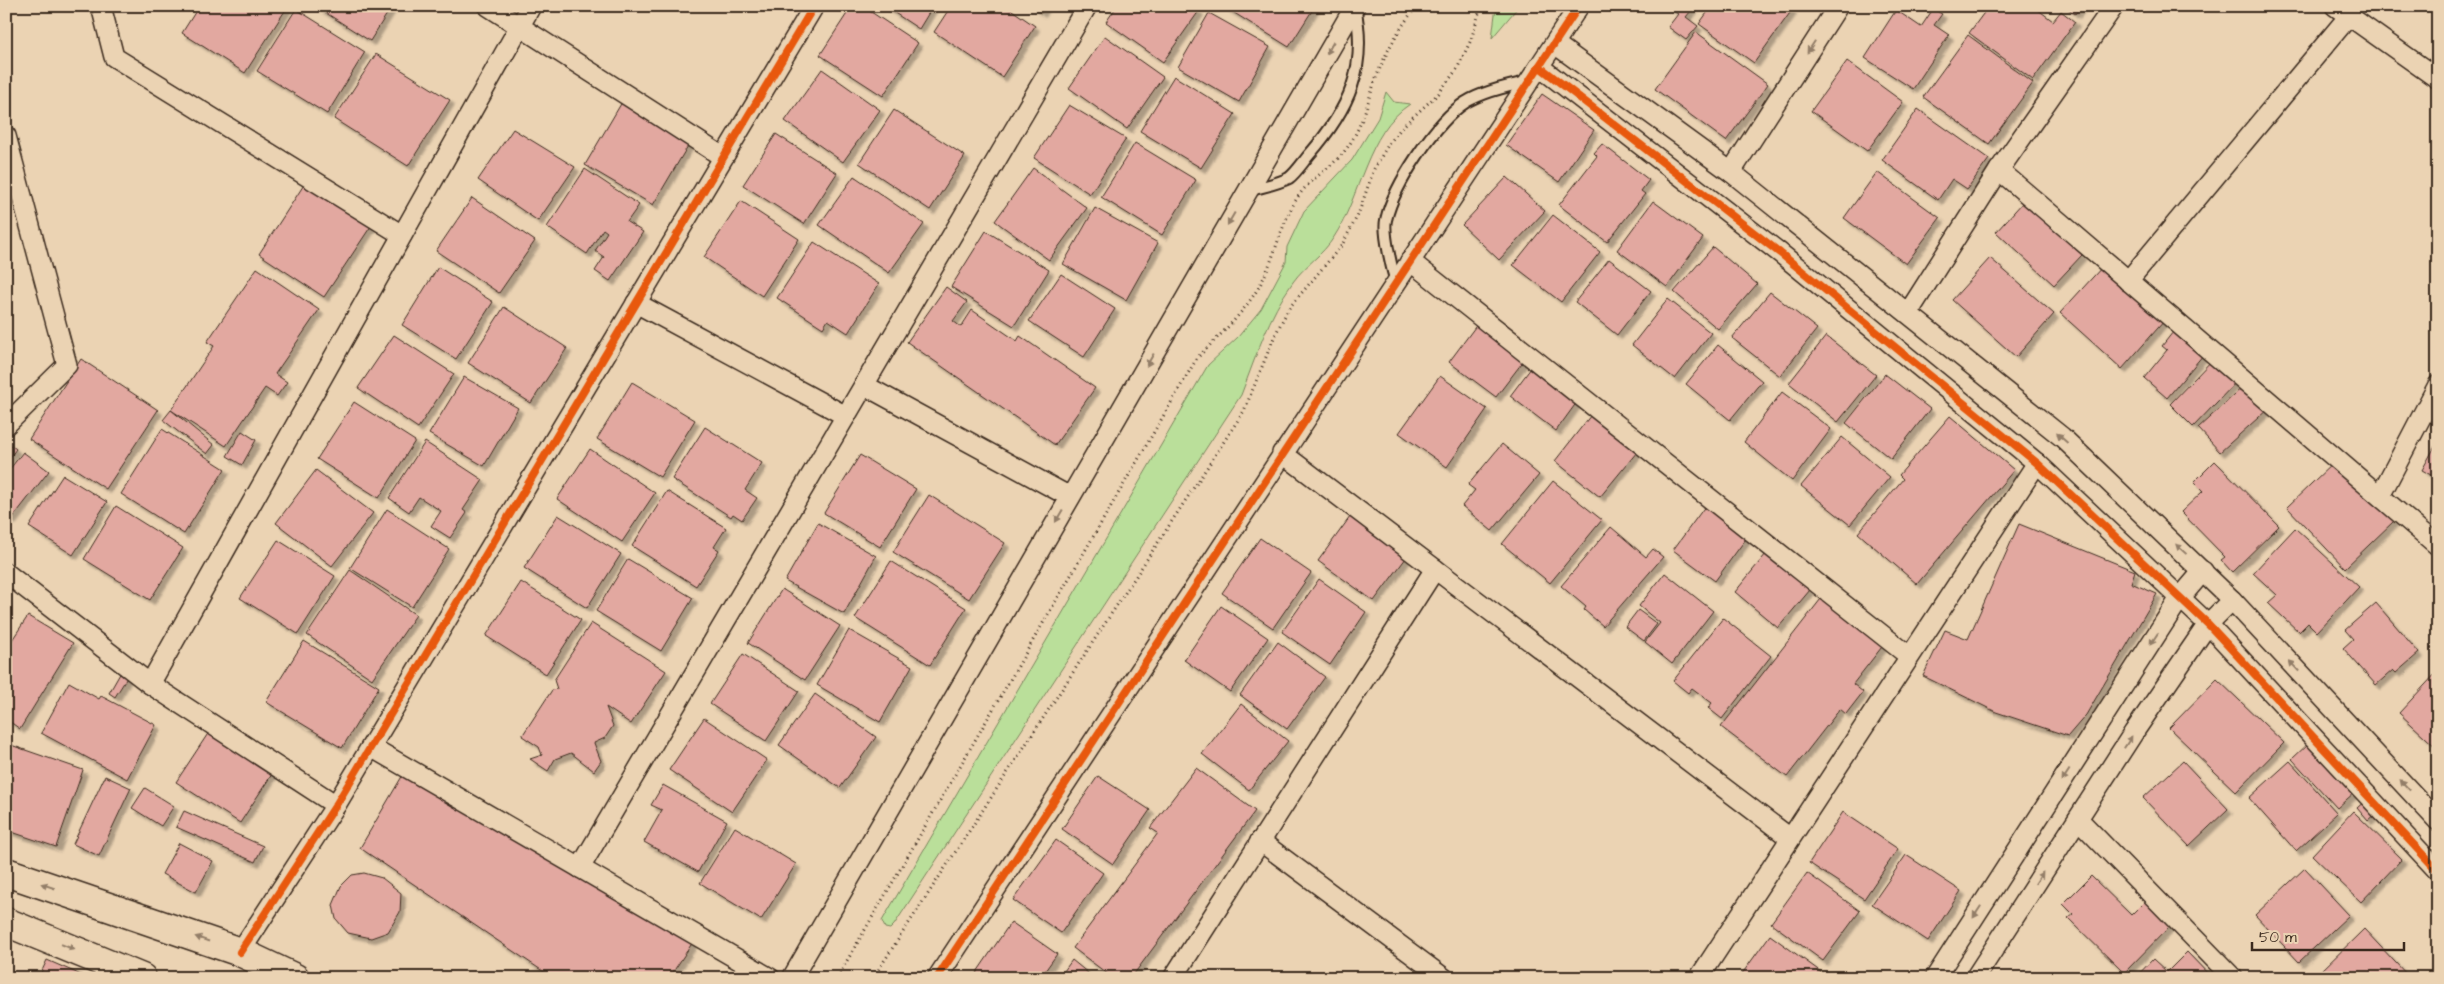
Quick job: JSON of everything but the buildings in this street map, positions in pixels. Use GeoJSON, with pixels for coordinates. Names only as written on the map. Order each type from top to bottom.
{"type":"FeatureCollection","features":[{"type":"Feature","properties":{"kind":"main road"},"geometry":{"type":"LineString","coordinates":[[6,872],[240,952],[295,978]]}},
{"type":"Feature","properties":{"kind":"main road"},"geometry":{"type":"LineString","coordinates":[[6,922],[142,978]]}},
{"type":"Feature","properties":{"kind":"street"},"geometry":{"type":"LineString","coordinates":[[101,6],[114,57],[402,234]]}},
{"type":"Feature","properties":{"kind":"street"},"geometry":{"type":"LineString","coordinates":[[488,6],[724,157]]}},
{"type":"Feature","properties":{"kind":"street"},"geometry":{"type":"LineString","coordinates":[[150,684],[531,6]]}},
{"type":"Feature","properties":{"kind":"street"},"geometry":{"type":"LineString","coordinates":[[240,952],[336,805],[814,6]]}},
{"type":"Feature","properties":{"kind":"street"},"geometry":{"type":"LineString","coordinates":[[580,868],[1087,6]]}},
{"type":"Feature","properties":{"kind":"street"},"geometry":{"type":"LineString","coordinates":[[792,978],[1355,6]]}},
{"type":"Feature","properties":{"kind":"street"},"geometry":{"type":"LineString","coordinates":[[936,978],[1580,6]]}},
{"type":"Feature","properties":{"kind":"street"},"geometry":{"type":"LineString","coordinates":[[1730,172],[1838,6]]}},
{"type":"Feature","properties":{"kind":"street"},"geometry":{"type":"LineString","coordinates":[[1908,313],[1999,170],[2114,6]]}},
{"type":"Feature","properties":{"kind":"street"},"geometry":{"type":"LineString","coordinates":[[2128,281],[2342,11],[2438,79]]}},
{"type":"Feature","properties":{"kind":"street"},"geometry":{"type":"LineString","coordinates":[[1555,44],[1730,172],[2062,437],[2232,600],[2438,821]]}},
{"type":"Feature","properties":{"kind":"street"},"geometry":{"type":"LineString","coordinates":[[1536,74],[1780,253],[2037,463],[2208,624],[2438,871]]}},
{"type":"Feature","properties":{"kind":"street"},"geometry":{"type":"LineString","coordinates":[[6,136],[13,189],[67,365],[6,425]]}},
{"type":"Feature","properties":{"kind":"street"},"geometry":{"type":"LineString","coordinates":[[1999,170],[2438,546]]}},
{"type":"Feature","properties":{"kind":"street"},"geometry":{"type":"LineString","coordinates":[[1410,261],[1908,656]]}},
{"type":"Feature","properties":{"kind":"street"},"geometry":{"type":"LineString","coordinates":[[636,303],[846,416]]}},
{"type":"Feature","properties":{"kind":"street"},"geometry":{"type":"LineString","coordinates":[[864,385],[1070,496]]}},
{"type":"Feature","properties":{"kind":"street"},"geometry":{"type":"LineString","coordinates":[[2380,496],[2438,385]]}},
{"type":"Feature","properties":{"kind":"street"},"geometry":{"type":"LineString","coordinates":[[1282,454],[1790,838]]}},
{"type":"Feature","properties":{"kind":"street"},"geometry":{"type":"LineString","coordinates":[[1699,978],[1908,656],[2037,463]]}},
{"type":"Feature","properties":{"kind":"street"},"geometry":{"type":"LineString","coordinates":[[1175,977],[1435,569]]}},
{"type":"Feature","properties":{"kind":"street"},"geometry":{"type":"LineString","coordinates":[[1935,978],[2180,598],[2203,571]]}},
{"type":"Feature","properties":{"kind":"street"},"geometry":{"type":"LineString","coordinates":[[6,573],[150,684],[336,805]]}},
{"type":"Feature","properties":{"kind":"street"},"geometry":{"type":"LineString","coordinates":[[1975,978],[2134,732],[2208,624],[2232,600]]}},
{"type":"Feature","properties":{"kind":"street"},"geometry":{"type":"LineString","coordinates":[[370,747],[770,978]]}},
{"type":"Feature","properties":{"kind":"street"},"geometry":{"type":"LineString","coordinates":[[2078,819],[2233,978]]}},
{"type":"Feature","properties":{"kind":"street"},"geometry":{"type":"LineString","coordinates":[[1260,842],[1444,978]]}},
{"type":"Feature","properties":{"kind":"lane"},"geometry":{"type":"LineString","coordinates":[[1248,192],[1290,177],[1318,145],[1344,107],[1359,68],[1360,29],[1355,6]]}},
{"type":"Feature","properties":{"kind":"lane"},"geometry":{"type":"LineString","coordinates":[[1396,283],[1385,221],[1396,191],[1414,160],[1437,130],[1466,102],[1536,74]]}},
{"type":"Feature","properties":{"kind":"path"},"geometry":{"type":"LineString","coordinates":[[837,978],[1197,358],[1242,312],[1255,294],[1266,274],[1287,219],[1303,191],[1337,160],[1349,145],[1369,104],[1387,52],[1405,21],[1417,6]]}},
{"type":"Feature","properties":{"kind":"path"},"geometry":{"type":"LineString","coordinates":[[873,978],[1244,411],[1275,335],[1289,308],[1342,245],[1358,215],[1374,169],[1388,145],[1402,127],[1439,93],[1457,69],[1471,40],[1481,6]]}},
{"type":"Feature","properties":{"kind":"green space"},"geometry":{"type":"Polygon","coordinates":[[[1499,6],[1519,6],[1492,38],[1495,14],[1499,6]]]}},
{"type":"Feature","properties":{"kind":"green space"},"geometry":{"type":"Polygon","coordinates":[[[1386,92],[1394,102],[1410,104],[1395,116],[1383,131],[1334,237],[1325,249],[1298,276],[1284,295],[1264,336],[1241,395],[894,925],[890,929],[885,928],[882,921],[1208,365],[1238,337],[1261,309],[1286,262],[1287,247],[1304,211],[1352,160],[1378,118],[1386,92]]]}},
{"type":"Feature","properties":{"kind":"cycle path"},"geometry":{"type":"LineString","coordinates":[[240,952],[336,805],[814,6]]}},
{"type":"Feature","properties":{"kind":"cycle path"},"geometry":{"type":"LineString","coordinates":[[937,978],[1579,6]]}},
{"type":"Feature","properties":{"kind":"cycle path"},"geometry":{"type":"LineString","coordinates":[[1540,67],[1780,253],[2037,463],[2208,624],[2438,871]]}}]}
